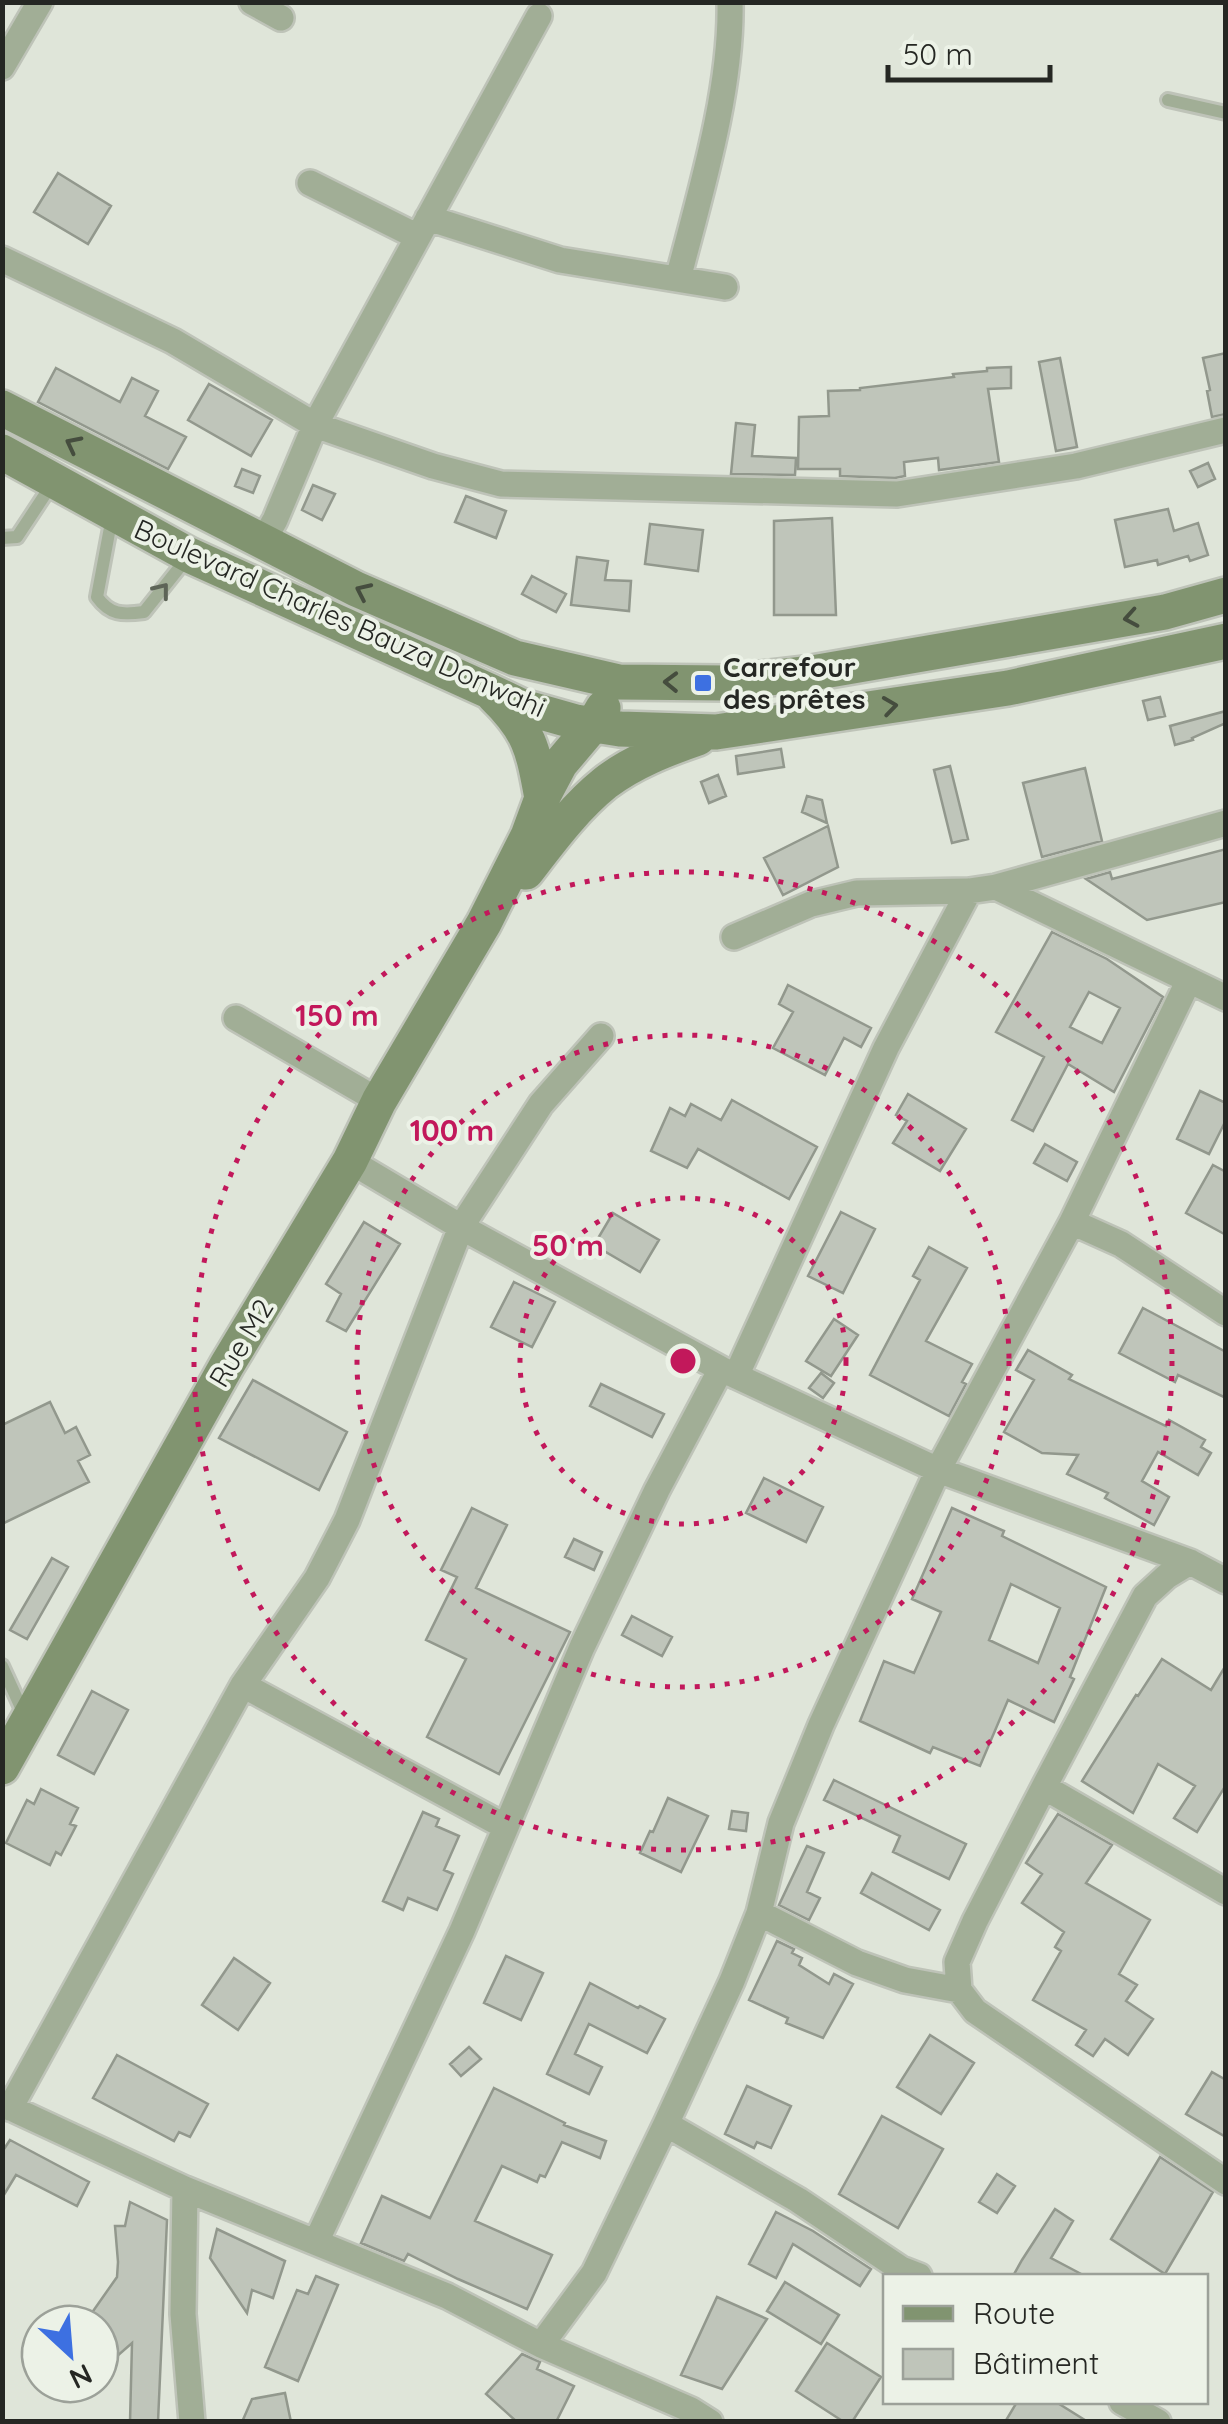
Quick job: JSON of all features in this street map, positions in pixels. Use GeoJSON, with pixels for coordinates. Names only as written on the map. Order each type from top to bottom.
{"type":"FeatureCollection","features":[{"type":"Feature","properties":{"kind":"main road","name":"Boulevard Charles Bauza Donwahi"},"geometry":{"type":"LineString","coordinates":[[2,408],[356,589],[515,658],[619,682],[726,683],[812,672],[1165,612],[1226,595]]}},
{"type":"Feature","properties":{"kind":"main road","name":"Boulevard Charles Bauza Donwahi"},"geometry":{"type":"LineString","coordinates":[[2,452],[189,555],[523,707],[606,727],[716,732],[1008,688],[1226,641]]}},
{"type":"Feature","properties":{"kind":"main road","name":"Rue M2"},"geometry":{"type":"LineString","coordinates":[[484,923],[567,820],[605,783],[606,727],[619,682]]}},
{"type":"Feature","properties":{"kind":"main road"},"geometry":{"type":"LineString","coordinates":[[490,692],[512,714],[529,740],[542,798]]}},
{"type":"Feature","properties":{"kind":"main road","name":"Rue M2"},"geometry":{"type":"LineString","coordinates":[[2,1767],[227,1364],[350,1161],[378,1100],[484,923],[560,764],[606,727]]}},
{"type":"Feature","properties":{"kind":"main road"},"geometry":{"type":"LineString","coordinates":[[605,783],[636,763],[716,732]]}},
{"type":"Feature","properties":{"kind":"street"},"geometry":{"type":"LineString","coordinates":[[2,67],[40,2]]}},
{"type":"Feature","properties":{"kind":"street"},"geometry":{"type":"LineString","coordinates":[[252,2],[280,18]]}},
{"type":"Feature","properties":{"kind":"street"},"geometry":{"type":"LineString","coordinates":[[678,279],[710,156],[724,74],[730,2]]}},
{"type":"Feature","properties":{"kind":"street"},"geometry":{"type":"LineString","coordinates":[[263,540],[315,425],[539,16]]}},
{"type":"Feature","properties":{"kind":"street"},"geometry":{"type":"LineString","coordinates":[[310,184],[423,227],[560,260],[725,287]]}},
{"type":"Feature","properties":{"kind":"street"},"geometry":{"type":"LineString","coordinates":[[2,259],[173,341],[315,425],[433,466],[502,484],[897,494],[1076,466],[1226,430]]}},
{"type":"Feature","properties":{"kind":"street"},"geometry":{"type":"LineString","coordinates":[[734,937],[811,904],[858,893],[969,891],[996,886],[1226,822]]}},
{"type":"Feature","properties":{"kind":"street"},"geometry":{"type":"LineString","coordinates":[[996,886],[1226,998]]}},
{"type":"Feature","properties":{"kind":"street"},"geometry":{"type":"LineString","coordinates":[[316,2242],[454,1948],[582,1648],[657,1490],[729,1372],[886,1048],[969,891]]}},
{"type":"Feature","properties":{"kind":"street"},"geometry":{"type":"LineString","coordinates":[[541,2345],[594,2273],[666,2124],[759,1912],[781,1823],[821,1725],[938,1470],[1072,1222],[1189,980]]}},
{"type":"Feature","properties":{"kind":"street"},"geometry":{"type":"LineString","coordinates":[[236,1018],[378,1100]]}},
{"type":"Feature","properties":{"kind":"street"},"geometry":{"type":"LineString","coordinates":[[600,1036],[541,1104],[461,1227],[347,1520],[317,1578],[244,1686],[6,2106],[185,2189],[447,2296],[541,2345],[692,2410],[710,2422]]}},
{"type":"Feature","properties":{"kind":"street"},"geometry":{"type":"LineString","coordinates":[[350,1161],[461,1227],[729,1372],[938,1470],[1190,1562],[1226,1582]]}},
{"type":"Feature","properties":{"kind":"street"},"geometry":{"type":"LineString","coordinates":[[1072,1222],[1121,1244],[1226,1313]]}},
{"type":"Feature","properties":{"kind":"street"},"geometry":{"type":"LineString","coordinates":[[1190,1562],[1146,1596],[957,1962],[959,1990],[975,2012],[1226,2182]]}},
{"type":"Feature","properties":{"kind":"street"},"geometry":{"type":"LineString","coordinates":[[244,1686],[506,1828]]}},
{"type":"Feature","properties":{"kind":"street"},"geometry":{"type":"LineString","coordinates":[[1044,1787],[1226,1892]]}},
{"type":"Feature","properties":{"kind":"street"},"geometry":{"type":"LineString","coordinates":[[759,1912],[858,1963],[905,1980],[959,1990]]}},
{"type":"Feature","properties":{"kind":"street"},"geometry":{"type":"LineString","coordinates":[[666,2124],[798,2200],[914,2274]]}},
{"type":"Feature","properties":{"kind":"street"},"geometry":{"type":"LineString","coordinates":[[185,2189],[183,2314],[192,2422]]}},
{"type":"Feature","properties":{"kind":"street"},"geometry":{"type":"LineString","coordinates":[[1120,2409],[1158,2422]]}},
{"type":"Feature","properties":{"kind":"lane"},"geometry":{"type":"LineString","coordinates":[[1168,100],[1226,113]]}},
{"type":"Feature","properties":{"kind":"lane"},"geometry":{"type":"LineString","coordinates":[[2,538],[17,536],[54,480]]}},
{"type":"Feature","properties":{"kind":"lane"},"geometry":{"type":"LineString","coordinates":[[113,514],[97,598],[106,609],[126,615],[144,612],[189,555]]}},
{"type":"Feature","properties":{"kind":"lane"},"geometry":{"type":"LineString","coordinates":[[2,1666],[27,1721]]}},
{"type":"Feature","properties":{"kind":"building"},"geometry":{"type":"Polygon","coordinates":[[[58,173],[111,206],[88,244],[34,212],[58,173]]]}},
{"type":"Feature","properties":{"kind":"building"},"geometry":{"type":"Polygon","coordinates":[[[1226,353],[1226,414],[1212,417],[1203,358],[1226,353]]]}},
{"type":"Feature","properties":{"kind":"building"},"geometry":{"type":"Polygon","coordinates":[[[1060,358],[1077,447],[1056,451],[1039,362],[1060,358]]]}},
{"type":"Feature","properties":{"kind":"building"},"geometry":{"type":"Polygon","coordinates":[[[1011,367],[1011,388],[988,389],[999,462],[939,470],[938,458],[904,462],[905,476],[895,478],[840,476],[840,469],[798,469],[799,417],[829,416],[828,391],[860,390],[1011,367]]]}},
{"type":"Feature","properties":{"kind":"building"},"geometry":{"type":"Polygon","coordinates":[[[56,368],[120,402],[132,378],[158,391],[145,416],[186,437],[168,469],[38,402],[56,368]]]}},
{"type":"Feature","properties":{"kind":"building"},"geometry":{"type":"Polygon","coordinates":[[[209,384],[272,420],[251,456],[188,420],[209,384]]]}},
{"type":"Feature","properties":{"kind":"building"},"geometry":{"type":"Polygon","coordinates":[[[736,423],[755,425],[752,456],[796,458],[795,475],[731,474],[736,423]]]}},
{"type":"Feature","properties":{"kind":"building"},"geometry":{"type":"Polygon","coordinates":[[[1208,463],[1215,479],[1198,487],[1190,471],[1208,463]]]}},
{"type":"Feature","properties":{"kind":"building"},"geometry":{"type":"Polygon","coordinates":[[[242,469],[260,476],[253,493],[235,486],[242,469]]]}},
{"type":"Feature","properties":{"kind":"building"},"geometry":{"type":"Polygon","coordinates":[[[313,485],[335,494],[322,520],[302,510],[313,485]]]}},
{"type":"Feature","properties":{"kind":"building"},"geometry":{"type":"Polygon","coordinates":[[[466,496],[506,511],[496,538],[455,522],[466,496]]]}},
{"type":"Feature","properties":{"kind":"building"},"geometry":{"type":"Polygon","coordinates":[[[1168,509],[1174,531],[1198,523],[1208,555],[1190,561],[1188,556],[1158,565],[1157,560],[1125,567],[1115,520],[1168,509]]]}},
{"type":"Feature","properties":{"kind":"building"},"geometry":{"type":"Polygon","coordinates":[[[832,518],[836,615],[774,615],[774,521],[832,518]]]}},
{"type":"Feature","properties":{"kind":"building"},"geometry":{"type":"Polygon","coordinates":[[[650,524],[703,530],[698,571],[645,564],[650,524]]]}},
{"type":"Feature","properties":{"kind":"building"},"geometry":{"type":"Polygon","coordinates":[[[577,557],[608,561],[605,580],[631,581],[629,611],[571,605],[577,557]]]}},
{"type":"Feature","properties":{"kind":"building"},"geometry":{"type":"Polygon","coordinates":[[[532,576],[566,594],[556,612],[522,594],[532,576]]]}},
{"type":"Feature","properties":{"kind":"building"},"geometry":{"type":"Polygon","coordinates":[[[1160,697],[1165,716],[1148,720],[1143,701],[1160,697]]]}},
{"type":"Feature","properties":{"kind":"building"},"geometry":{"type":"Polygon","coordinates":[[[1226,711],[1226,723],[1175,745],[1170,726],[1226,711]]]}},
{"type":"Feature","properties":{"kind":"building"},"geometry":{"type":"Polygon","coordinates":[[[781,749],[784,767],[738,774],[736,756],[781,749]]]}},
{"type":"Feature","properties":{"kind":"building"},"geometry":{"type":"Polygon","coordinates":[[[950,766],[968,839],[952,843],[934,770],[950,766]]]}},
{"type":"Feature","properties":{"kind":"building"},"geometry":{"type":"Polygon","coordinates":[[[1085,768],[1102,841],[1042,857],[1023,783],[1085,768]]]}},
{"type":"Feature","properties":{"kind":"building"},"geometry":{"type":"Polygon","coordinates":[[[718,775],[726,796],[709,803],[701,782],[718,775]]]}},
{"type":"Feature","properties":{"kind":"building"},"geometry":{"type":"Polygon","coordinates":[[[807,796],[822,800],[827,823],[802,812],[807,796]]]}},
{"type":"Feature","properties":{"kind":"building"},"geometry":{"type":"Polygon","coordinates":[[[828,826],[838,867],[783,895],[764,858],[828,826]]]}},
{"type":"Feature","properties":{"kind":"building"},"geometry":{"type":"Polygon","coordinates":[[[1226,849],[1226,902],[1147,920],[1086,879],[1110,872],[1112,879],[1226,849]]]}},
{"type":"Feature","properties":{"kind":"building"},"geometry":{"type":"Polygon","coordinates":[[[1052,932],[1107,959],[1163,997],[1114,1092],[1068,1064],[1033,1131],[1012,1120],[1044,1057],[996,1032],[1052,932]],[[1089,992],[1070,1027],[1102,1043],[1120,1008],[1089,992]]]}},
{"type":"Feature","properties":{"kind":"building"},"geometry":{"type":"Polygon","coordinates":[[[788,985],[871,1028],[861,1047],[844,1038],[825,1075],[773,1048],[793,1012],[779,1004],[788,985]]]}},
{"type":"Feature","properties":{"kind":"building"},"geometry":{"type":"Polygon","coordinates":[[[1200,1091],[1226,1103],[1226,1120],[1209,1154],[1177,1139],[1200,1091]]]}},
{"type":"Feature","properties":{"kind":"building"},"geometry":{"type":"Polygon","coordinates":[[[908,1094],[966,1129],[940,1171],[893,1143],[907,1121],[896,1115],[908,1094]]]}},
{"type":"Feature","properties":{"kind":"building"},"geometry":{"type":"Polygon","coordinates":[[[732,1100],[817,1147],[789,1199],[698,1149],[687,1168],[651,1151],[670,1108],[685,1116],[691,1104],[721,1120],[732,1100]]]}},
{"type":"Feature","properties":{"kind":"building"},"geometry":{"type":"Polygon","coordinates":[[[1045,1144],[1077,1162],[1067,1181],[1034,1163],[1045,1144]]]}},
{"type":"Feature","properties":{"kind":"building"},"geometry":{"type":"Polygon","coordinates":[[[1213,1165],[1226,1172],[1226,1235],[1186,1213],[1213,1165]]]}},
{"type":"Feature","properties":{"kind":"building"},"geometry":{"type":"Polygon","coordinates":[[[841,1212],[875,1229],[843,1293],[808,1276],[841,1212]]]}},
{"type":"Feature","properties":{"kind":"building"},"geometry":{"type":"Polygon","coordinates":[[[613,1213],[659,1240],[640,1272],[594,1245],[613,1213]]]}},
{"type":"Feature","properties":{"kind":"building"},"geometry":{"type":"Polygon","coordinates":[[[364,1222],[400,1244],[346,1331],[327,1321],[341,1294],[326,1284],[364,1222]]]}},
{"type":"Feature","properties":{"kind":"building"},"geometry":{"type":"Polygon","coordinates":[[[929,1247],[967,1268],[926,1341],[972,1364],[949,1416],[870,1375],[920,1280],[913,1276],[929,1247]]]}},
{"type":"Feature","properties":{"kind":"building"},"geometry":{"type":"Polygon","coordinates":[[[514,1282],[555,1302],[532,1347],[491,1327],[514,1282]]]}},
{"type":"Feature","properties":{"kind":"building"},"geometry":{"type":"Polygon","coordinates":[[[1143,1308],[1226,1352],[1226,1398],[1178,1375],[1175,1382],[1119,1353],[1143,1308]]]}},
{"type":"Feature","properties":{"kind":"building"},"geometry":{"type":"Polygon","coordinates":[[[834,1319],[858,1335],[831,1376],[806,1361],[834,1319]]]}},
{"type":"Feature","properties":{"kind":"building"},"geometry":{"type":"Polygon","coordinates":[[[1028,1350],[1072,1375],[1069,1379],[1166,1426],[1169,1420],[1205,1440],[1201,1447],[1211,1453],[1198,1475],[1158,1452],[1142,1481],[1169,1497],[1154,1525],[1105,1498],[1108,1493],[1067,1474],[1078,1455],[1042,1453],[1004,1432],[1034,1380],[1016,1370],[1028,1350]]]}},
{"type":"Feature","properties":{"kind":"building"},"geometry":{"type":"Polygon","coordinates":[[[821,1373],[834,1383],[823,1398],[809,1388],[821,1373]]]}},
{"type":"Feature","properties":{"kind":"building"},"geometry":{"type":"Polygon","coordinates":[[[253,1380],[347,1432],[319,1490],[219,1438],[253,1380]]]}},
{"type":"Feature","properties":{"kind":"building"},"geometry":{"type":"Polygon","coordinates":[[[601,1384],[664,1414],[652,1437],[590,1406],[601,1384]]]}},
{"type":"Feature","properties":{"kind":"building"},"geometry":{"type":"Polygon","coordinates":[[[50,1402],[65,1433],[76,1427],[90,1455],[78,1461],[89,1482],[2,1524],[2,1425],[50,1402]]]}},
{"type":"Feature","properties":{"kind":"building"},"geometry":{"type":"Polygon","coordinates":[[[764,1478],[823,1507],[806,1542],[746,1513],[764,1478]]]}},
{"type":"Feature","properties":{"kind":"building"},"geometry":{"type":"Polygon","coordinates":[[[472,1508],[507,1525],[476,1588],[570,1632],[499,1774],[427,1737],[466,1659],[426,1640],[457,1577],[441,1570],[472,1508]]]}},
{"type":"Feature","properties":{"kind":"building"},"geometry":{"type":"Polygon","coordinates":[[[952,1508],[1004,1531],[1002,1536],[1106,1587],[1070,1677],[1074,1679],[1054,1722],[1008,1700],[980,1766],[933,1747],[930,1753],[860,1721],[884,1661],[914,1673],[941,1612],[912,1599],[952,1508]],[[1011,1584],[989,1640],[1038,1663],[1060,1608],[1011,1584]]]}},
{"type":"Feature","properties":{"kind":"building"},"geometry":{"type":"Polygon","coordinates":[[[574,1539],[602,1552],[594,1570],[565,1557],[574,1539]]]}},
{"type":"Feature","properties":{"kind":"building"},"geometry":{"type":"Polygon","coordinates":[[[52,1558],[68,1567],[27,1639],[10,1630],[52,1558]]]}},
{"type":"Feature","properties":{"kind":"building"},"geometry":{"type":"Polygon","coordinates":[[[632,1616],[672,1637],[662,1656],[622,1635],[632,1616]]]}},
{"type":"Feature","properties":{"kind":"building"},"geometry":{"type":"Polygon","coordinates":[[[1162,1659],[1211,1690],[1226,1665],[1226,1785],[1197,1832],[1174,1818],[1195,1786],[1158,1764],[1133,1813],[1082,1781],[1162,1659]]]}},
{"type":"Feature","properties":{"kind":"building"},"geometry":{"type":"Polygon","coordinates":[[[92,1691],[128,1710],[94,1774],[58,1755],[92,1691]]]}},
{"type":"Feature","properties":{"kind":"building"},"geometry":{"type":"Polygon","coordinates":[[[834,1780],[966,1844],[949,1879],[893,1852],[900,1836],[824,1800],[834,1780]]]}},
{"type":"Feature","properties":{"kind":"building"},"geometry":{"type":"Polygon","coordinates":[[[41,1789],[78,1808],[70,1824],[76,1826],[61,1855],[56,1852],[50,1865],[6,1843],[27,1800],[34,1804],[41,1789]]]}},
{"type":"Feature","properties":{"kind":"building"},"geometry":{"type":"Polygon","coordinates":[[[668,1798],[708,1816],[681,1872],[640,1853],[668,1798]]]}},
{"type":"Feature","properties":{"kind":"building"},"geometry":{"type":"Polygon","coordinates":[[[732,1811],[748,1813],[746,1831],[729,1829],[732,1811]]]}},
{"type":"Feature","properties":{"kind":"building"},"geometry":{"type":"Polygon","coordinates":[[[423,1812],[439,1819],[436,1826],[459,1836],[444,1870],[453,1874],[437,1910],[408,1898],[403,1910],[383,1901],[423,1812]]]}},
{"type":"Feature","properties":{"kind":"building"},"geometry":{"type":"Polygon","coordinates":[[[1058,1814],[1112,1845],[1086,1883],[1150,1920],[1119,1974],[1137,1985],[1126,2001],[1153,2019],[1128,2055],[1105,2039],[1093,2056],[1076,2045],[1086,2030],[1033,2000],[1061,1951],[1055,1947],[1064,1932],[1022,1903],[1042,1874],[1026,1863],[1058,1814]]]}},
{"type":"Feature","properties":{"kind":"building"},"geometry":{"type":"Polygon","coordinates":[[[807,1846],[824,1853],[807,1892],[820,1898],[809,1920],[779,1905],[807,1846]]]}},
{"type":"Feature","properties":{"kind":"building"},"geometry":{"type":"Polygon","coordinates":[[[872,1873],[940,1910],[929,1930],[861,1893],[872,1873]]]}},
{"type":"Feature","properties":{"kind":"building"},"geometry":{"type":"Polygon","coordinates":[[[777,1941],[794,1949],[792,1953],[802,1958],[799,1965],[829,1984],[834,1974],[853,1984],[823,2038],[786,2023],[788,2018],[749,2000],[777,1941]]]}},
{"type":"Feature","properties":{"kind":"building"},"geometry":{"type":"Polygon","coordinates":[[[506,1956],[543,1973],[521,2020],[484,2003],[506,1956]]]}},
{"type":"Feature","properties":{"kind":"building"},"geometry":{"type":"Polygon","coordinates":[[[234,1958],[270,1983],[238,2030],[202,2005],[234,1958]]]}},
{"type":"Feature","properties":{"kind":"building"},"geometry":{"type":"Polygon","coordinates":[[[590,1983],[665,2019],[647,2053],[589,2024],[575,2054],[602,2067],[589,2094],[547,2074],[590,1983]]]}},
{"type":"Feature","properties":{"kind":"building"},"geometry":{"type":"Polygon","coordinates":[[[930,2035],[974,2063],[941,2114],[897,2087],[930,2035]]]}},
{"type":"Feature","properties":{"kind":"building"},"geometry":{"type":"Polygon","coordinates":[[[469,2047],[481,2059],[461,2076],[450,2064],[469,2047]]]}},
{"type":"Feature","properties":{"kind":"building"},"geometry":{"type":"Polygon","coordinates":[[[117,2055],[208,2104],[190,2137],[179,2132],[174,2141],[93,2098],[117,2055]]]}},
{"type":"Feature","properties":{"kind":"building"},"geometry":{"type":"Polygon","coordinates":[[[1212,2072],[1226,2080],[1226,2137],[1186,2114],[1212,2072]]]}},
{"type":"Feature","properties":{"kind":"building"},"geometry":{"type":"Polygon","coordinates":[[[747,2086],[791,2106],[771,2148],[757,2142],[754,2148],[725,2134],[747,2086]]]}},
{"type":"Feature","properties":{"kind":"building"},"geometry":{"type":"Polygon","coordinates":[[[494,2088],[564,2125],[606,2141],[600,2158],[562,2142],[545,2177],[540,2175],[537,2182],[502,2166],[475,2221],[552,2255],[527,2309],[408,2254],[404,2261],[361,2243],[382,2196],[430,2218],[494,2088]]]}},
{"type":"Feature","properties":{"kind":"building"},"geometry":{"type":"Polygon","coordinates":[[[882,2116],[943,2149],[898,2228],[839,2194],[882,2116]]]}},
{"type":"Feature","properties":{"kind":"building"},"geometry":{"type":"Polygon","coordinates":[[[10,2140],[89,2182],[77,2206],[16,2175],[2,2198],[2,2152],[10,2140]]]}},
{"type":"Feature","properties":{"kind":"building"},"geometry":{"type":"Polygon","coordinates":[[[1160,2157],[1213,2192],[1165,2274],[1111,2239],[1160,2157]]]}},
{"type":"Feature","properties":{"kind":"building"},"geometry":{"type":"Polygon","coordinates":[[[997,2174],[1015,2186],[997,2213],[979,2202],[997,2174]]]}},
{"type":"Feature","properties":{"kind":"building"},"geometry":{"type":"Polygon","coordinates":[[[130,2202],[167,2220],[158,2422],[130,2422],[132,2343],[120,2354],[120,2304],[98,2304],[117,2277],[115,2226],[125,2226],[130,2202]]]}},
{"type":"Feature","properties":{"kind":"building"},"geometry":{"type":"Polygon","coordinates":[[[1055,2209],[1073,2221],[1051,2258],[1081,2274],[1014,2274],[1055,2209]]]}},
{"type":"Feature","properties":{"kind":"building"},"geometry":{"type":"Polygon","coordinates":[[[776,2212],[871,2269],[860,2286],[793,2244],[776,2278],[749,2264],[776,2212]]]}},
{"type":"Feature","properties":{"kind":"building"},"geometry":{"type":"Polygon","coordinates":[[[217,2229],[285,2261],[273,2298],[252,2290],[247,2313],[210,2258],[217,2229]]]}},
{"type":"Feature","properties":{"kind":"building"},"geometry":{"type":"Polygon","coordinates":[[[316,2276],[338,2285],[298,2381],[265,2367],[297,2290],[308,2294],[316,2276]]]}},
{"type":"Feature","properties":{"kind":"building"},"geometry":{"type":"Polygon","coordinates":[[[785,2282],[839,2315],[821,2344],[767,2311],[785,2282]]]}},
{"type":"Feature","properties":{"kind":"building"},"geometry":{"type":"Polygon","coordinates":[[[717,2297],[767,2319],[722,2389],[681,2375],[717,2297]]]}},
{"type":"Feature","properties":{"kind":"building"},"geometry":{"type":"Polygon","coordinates":[[[827,2343],[881,2377],[852,2422],[844,2422],[796,2391],[827,2343]]]}},
{"type":"Feature","properties":{"kind":"building"},"geometry":{"type":"Polygon","coordinates":[[[522,2354],[540,2362],[537,2369],[574,2386],[556,2422],[517,2422],[486,2394],[522,2354]]]}},
{"type":"Feature","properties":{"kind":"building"},"geometry":{"type":"Polygon","coordinates":[[[285,2393],[291,2422],[242,2422],[252,2399],[285,2393]]]}},
{"type":"Feature","properties":{"kind":"building"},"geometry":{"type":"Polygon","coordinates":[[[1016,2404],[1059,2404],[1088,2422],[1005,2422],[1016,2404]]]}},
{"type":"Feature","properties":{"kind":"place","name":"Carrefour des prêtes"},"geometry":{"type":"Point","coordinates":[703,683]}}]}
